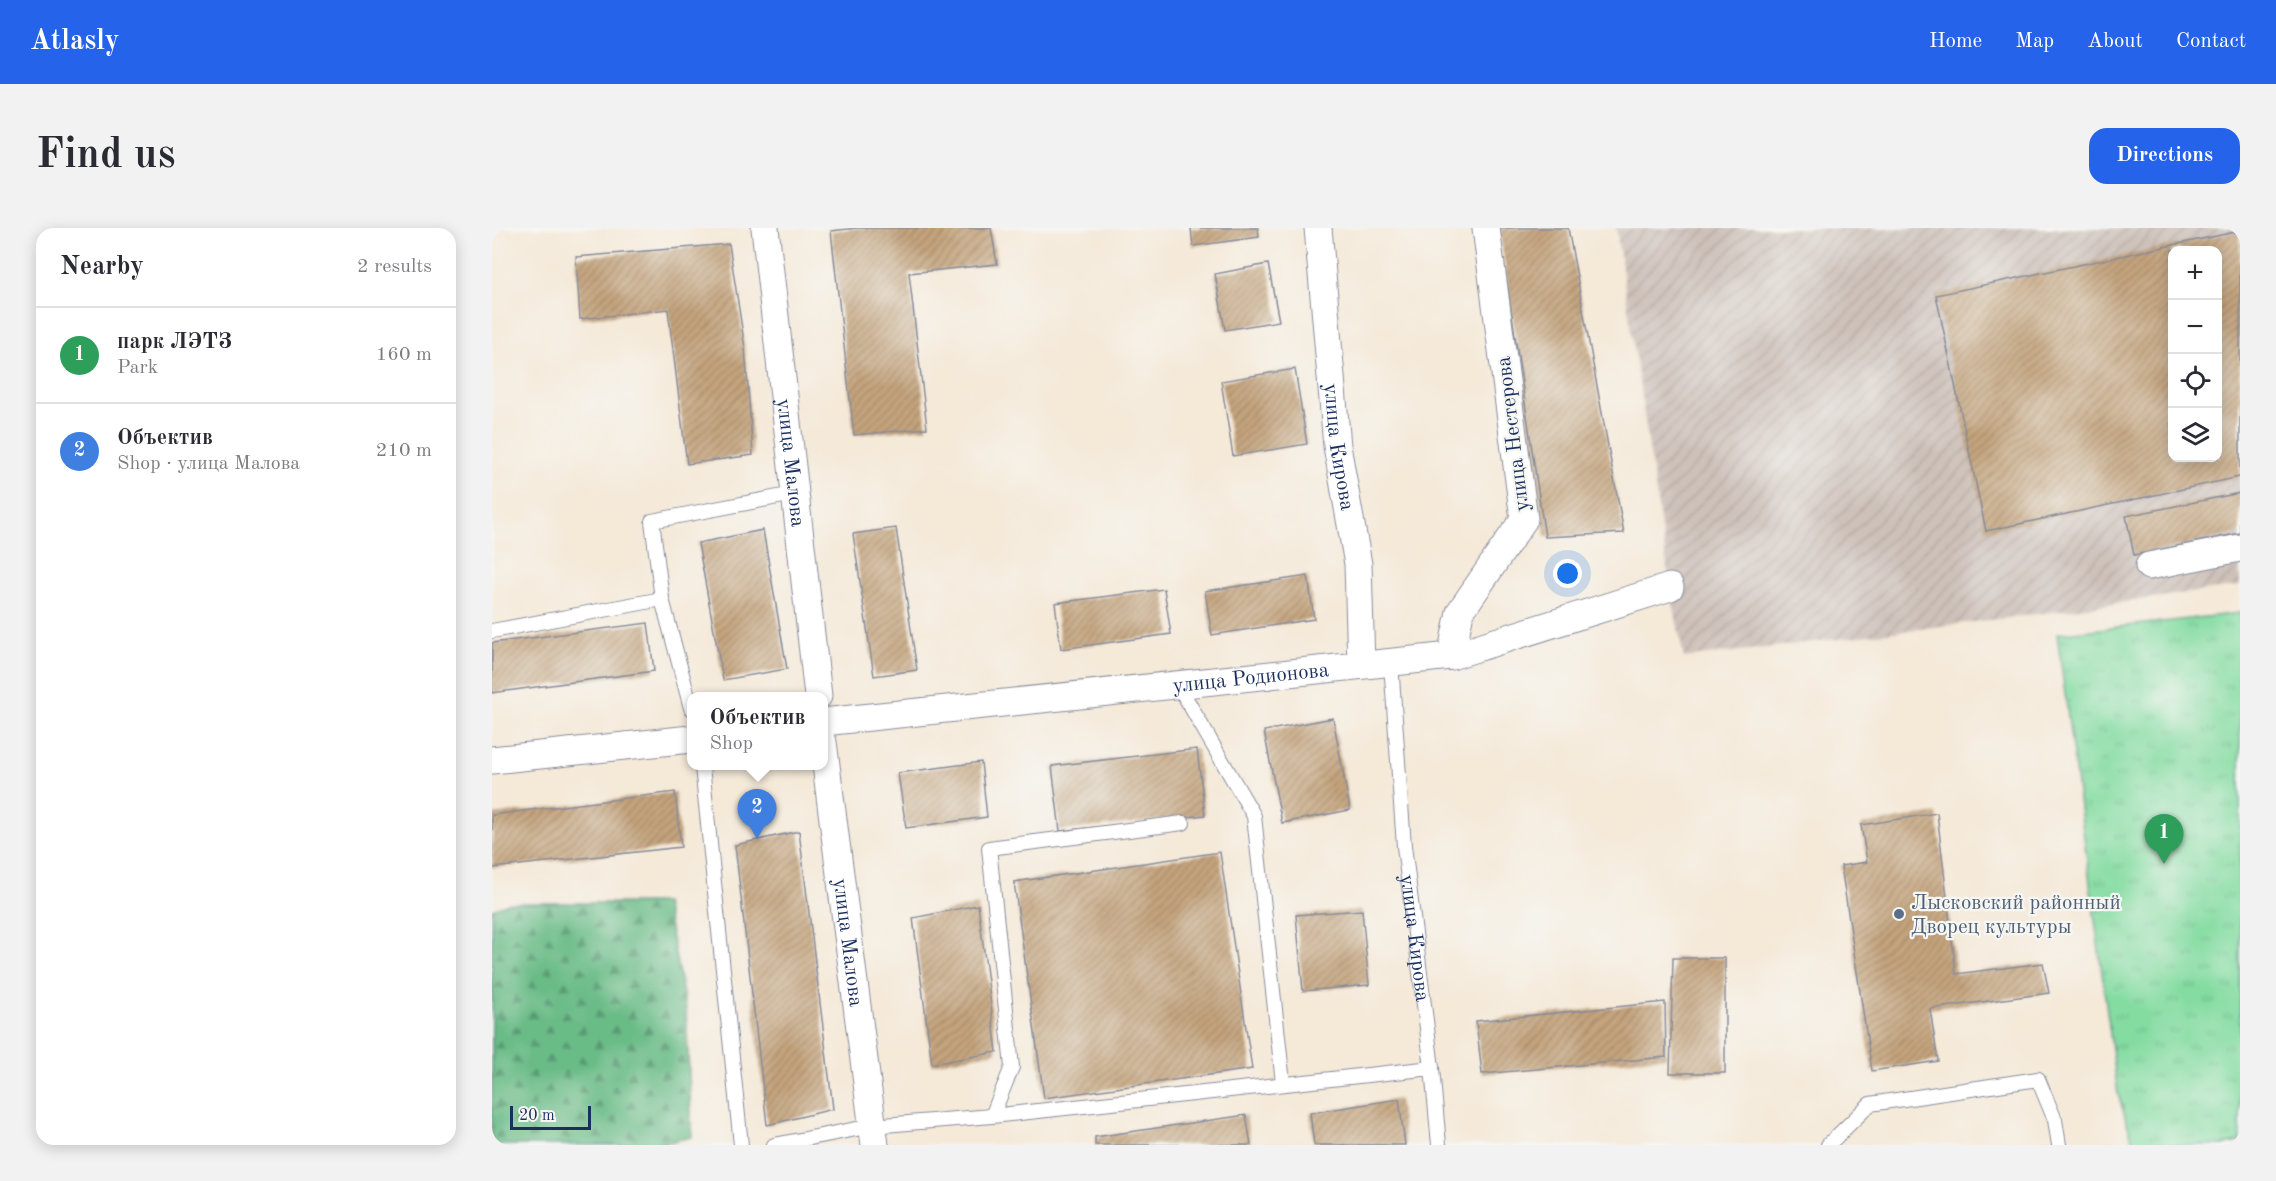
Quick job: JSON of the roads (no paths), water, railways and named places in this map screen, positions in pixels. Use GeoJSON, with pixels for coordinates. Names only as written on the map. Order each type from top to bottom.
{"type":"FeatureCollection","features":[{"type":"Feature","properties":{"kind":"street","name":"улица Малова"},"geometry":{"type":"LineString","coordinates":[[765,228],[818,692]]}},
{"type":"Feature","properties":{"kind":"street","name":"улица Кирова"},"geometry":{"type":"LineString","coordinates":[[1318,228],[1337,446],[1358,564],[1361,665]]}},
{"type":"Feature","properties":{"kind":"street","name":"улица Нестерова"},"geometry":{"type":"LineString","coordinates":[[1451,656],[1460,612],[1524,519],[1486,228]]}},
{"type":"Feature","properties":{"kind":"street"},"geometry":{"type":"LineString","coordinates":[[2149,566],[2240,548]]}},
{"type":"Feature","properties":{"kind":"street","name":"улица Родионова"},"geometry":{"type":"LineString","coordinates":[[828,721],[1451,656],[1670,587]]}},
{"type":"Feature","properties":{"kind":"street"},"geometry":{"type":"LineString","coordinates":[[492,760],[687,739]]}},
{"type":"Feature","properties":{"kind":"street","name":"улица Малова"},"geometry":{"type":"LineString","coordinates":[[827,770],[873,1135]]}},
{"type":"Feature","properties":{"kind":"lane"},"geometry":{"type":"LineString","coordinates":[[687,693],[662,599],[652,521],[794,494]]}},
{"type":"Feature","properties":{"kind":"lane"},"geometry":{"type":"LineString","coordinates":[[492,631],[662,599]]}},
{"type":"Feature","properties":{"kind":"lane","name":"улица Кирова"},"geometry":{"type":"LineString","coordinates":[[1391,663],[1404,846],[1432,1068],[1439,1145]]}},
{"type":"Feature","properties":{"kind":"lane"},"geometry":{"type":"LineString","coordinates":[[1177,683],[1254,816],[1283,1083]]}},
{"type":"Feature","properties":{"kind":"lane"},"geometry":{"type":"LineString","coordinates":[[703,770],[741,1145]]}},
{"type":"Feature","properties":{"kind":"lane"},"geometry":{"type":"LineString","coordinates":[[992,1116],[1012,1067],[989,848],[1183,823]]}},
{"type":"Feature","properties":{"kind":"lane"},"geometry":{"type":"LineString","coordinates":[[774,1145],[873,1135],[992,1116],[1432,1068]]}},
{"type":"Feature","properties":{"kind":"lane"},"geometry":{"type":"LineString","coordinates":[[1828,1145],[1870,1104],[2038,1079],[2055,1120],[2059,1145]]}},
{"type":"Feature","properties":{"kind":"place","name":"Объектив"},"geometry":{"type":"Point","coordinates":[757,839]}},
{"type":"Feature","properties":{"kind":"place","name":"парк ЛЭТЗ"},"geometry":{"type":"Point","coordinates":[2164,864]}},
{"type":"Feature","properties":{"kind":"place","name":"Лысковский районный Дворец культуры"},"geometry":{"type":"Point","coordinates":[1899,914]}}]}
